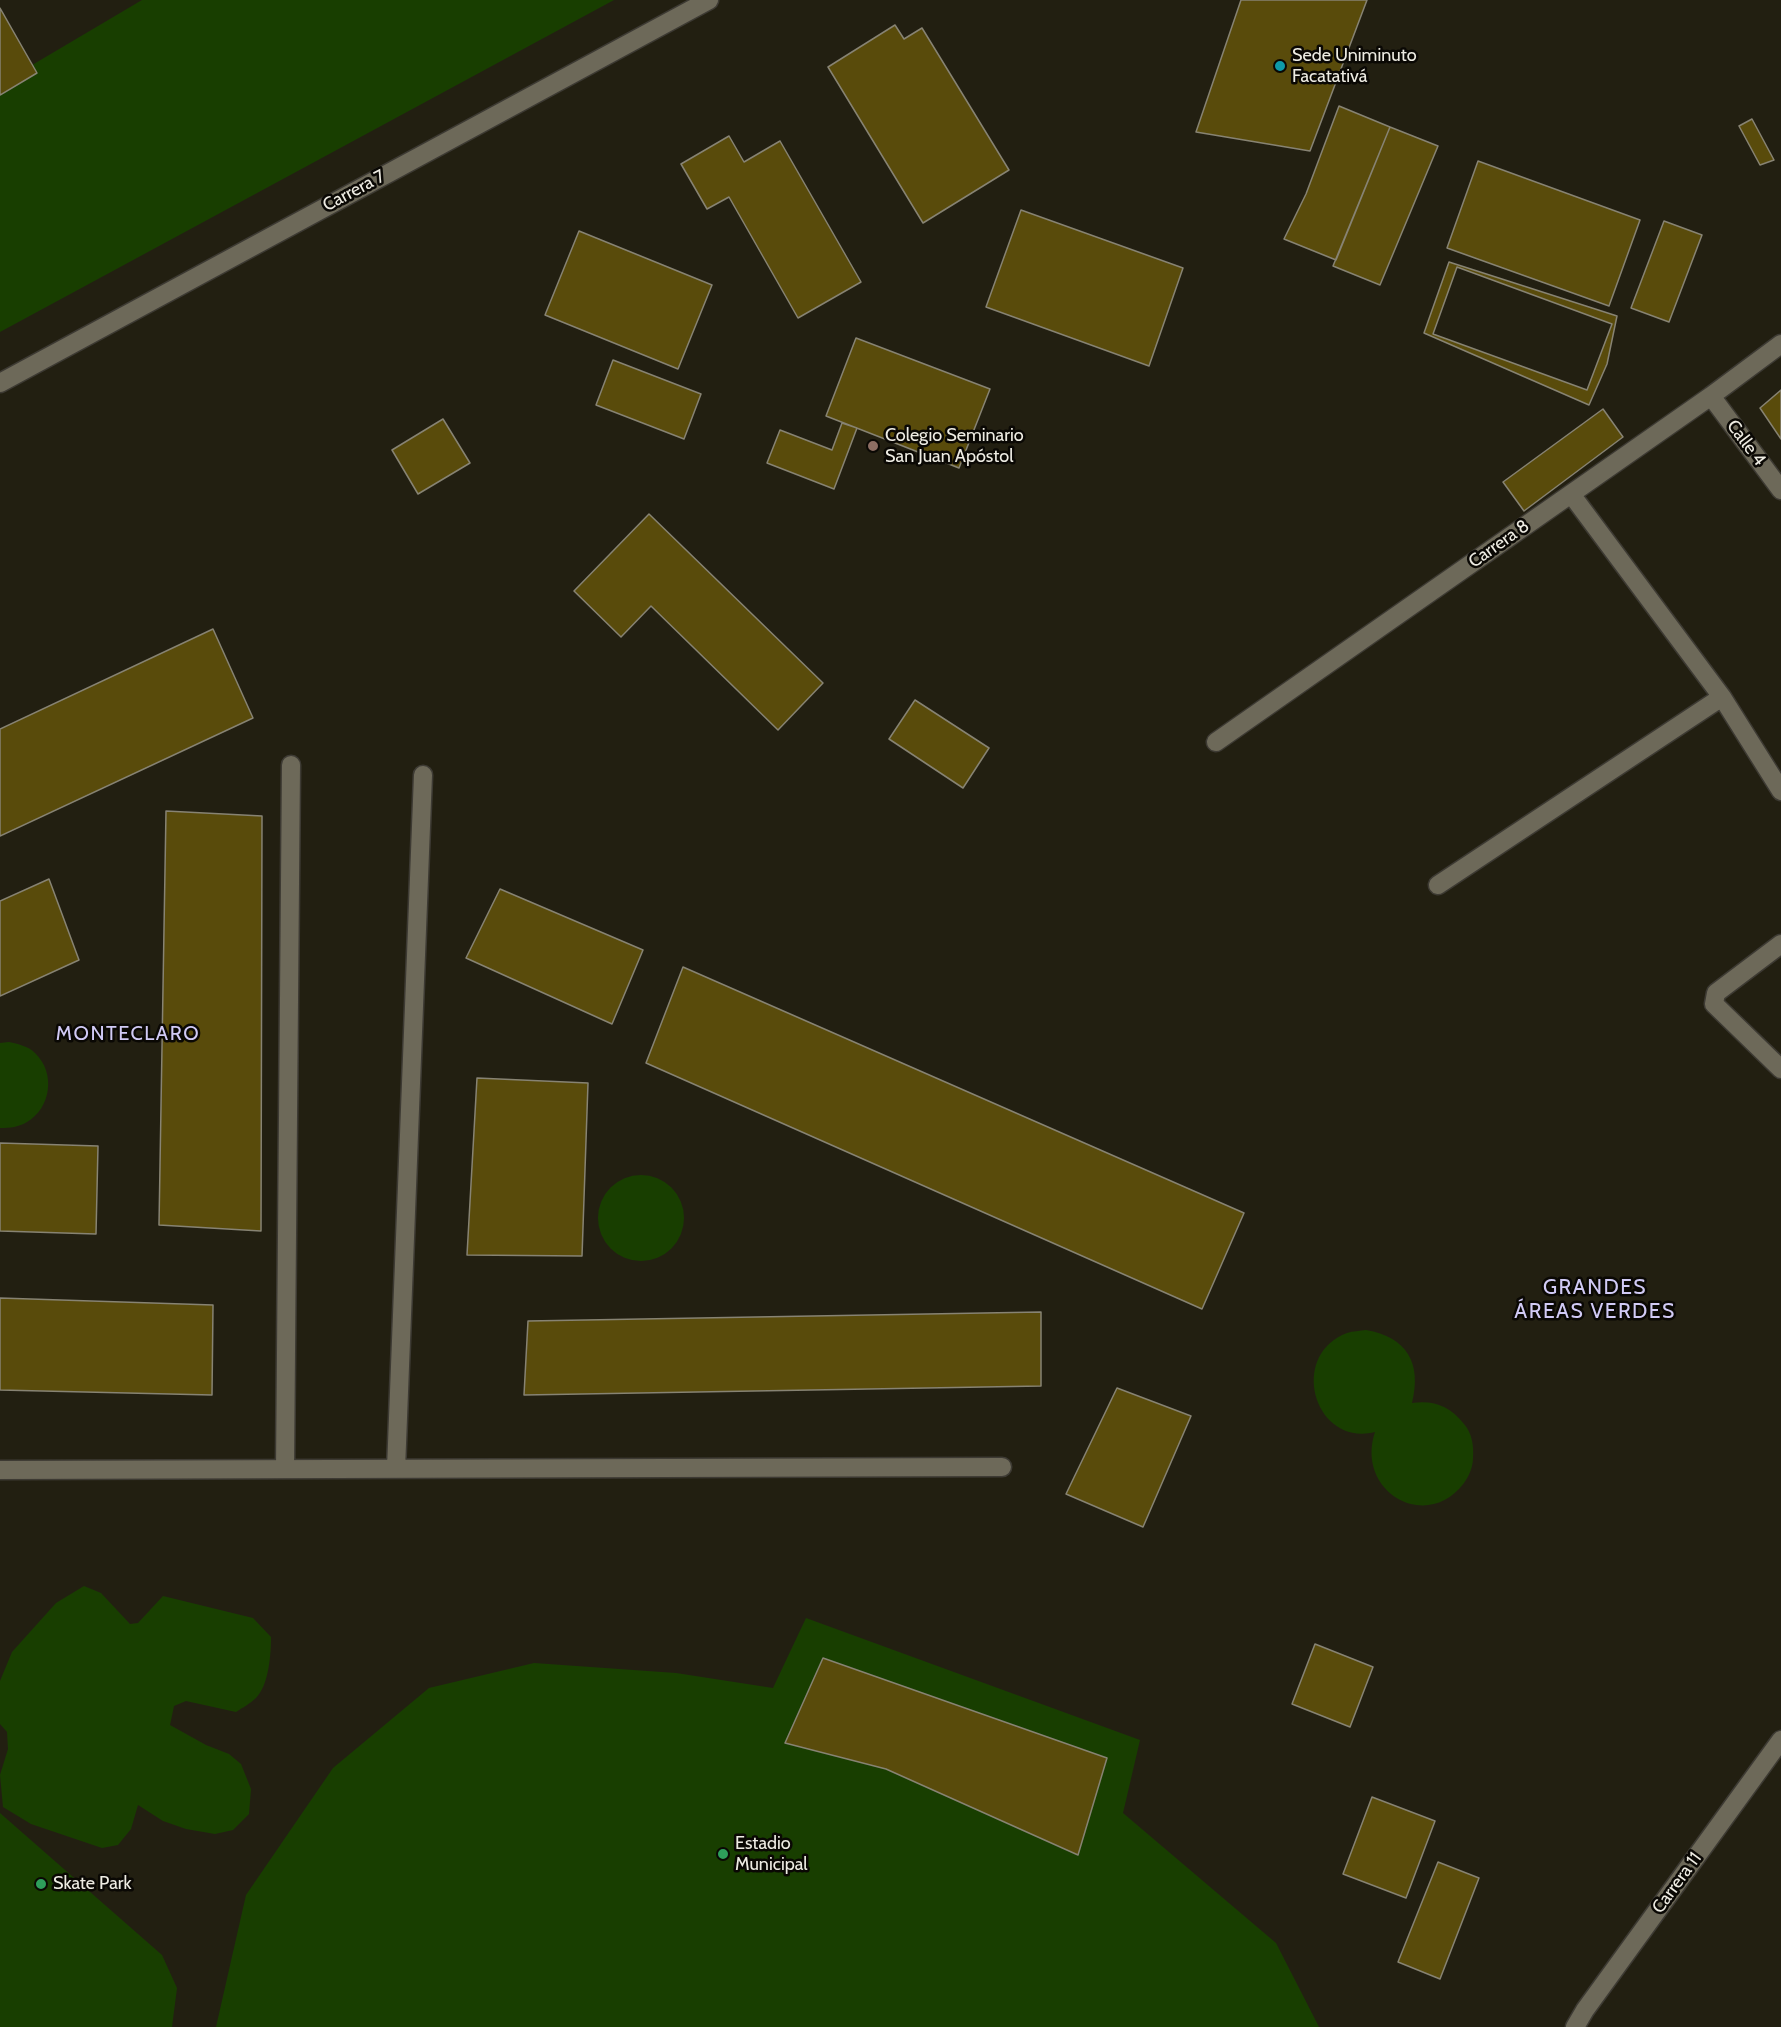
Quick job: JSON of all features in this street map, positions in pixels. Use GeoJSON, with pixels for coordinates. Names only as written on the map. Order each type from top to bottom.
{"type":"FeatureCollection","features":[{"type":"Feature","properties":{"kind":"street","name":"Carrera 7"},"geometry":{"type":"LineString","coordinates":[[0,383],[709,0]]}},
{"type":"Feature","properties":{"kind":"street","name":"Carrera 8"},"geometry":{"type":"LineString","coordinates":[[1216,742],[1711,396],[1781,344]]}},
{"type":"Feature","properties":{"kind":"street","name":"Calle 4"},"geometry":{"type":"LineString","coordinates":[[1711,396],[1781,489]]}},
{"type":"Feature","properties":{"kind":"street"},"geometry":{"type":"LineString","coordinates":[[1571,494],[1722,698],[1781,791]]}},
{"type":"Feature","properties":{"kind":"street"},"geometry":{"type":"LineString","coordinates":[[1438,885],[1722,698]]}},
{"type":"Feature","properties":{"kind":"street"},"geometry":{"type":"LineString","coordinates":[[285,1469],[291,765]]}},
{"type":"Feature","properties":{"kind":"street"},"geometry":{"type":"LineString","coordinates":[[396,1469],[423,775]]}},
{"type":"Feature","properties":{"kind":"street"},"geometry":{"type":"LineString","coordinates":[[1781,944],[1716,993],[1714,1004],[1781,1069]]}},
{"type":"Feature","properties":{"kind":"street"},"geometry":{"type":"LineString","coordinates":[[0,1470],[1002,1467]]}},
{"type":"Feature","properties":{"kind":"street","name":"Carrera 11"},"geometry":{"type":"LineString","coordinates":[[1575,2027],[1781,1740]]}},
{"type":"Feature","properties":{"kind":"green space"},"geometry":{"type":"Polygon","coordinates":[[[142,0],[614,0],[0,332],[0,84],[142,0]]]}},
{"type":"Feature","properties":{"kind":"green space"},"geometry":{"type":"Polygon","coordinates":[[[9,1042],[29,1049],[42,1061],[46,1070],[48,1090],[46,1099],[35,1116],[21,1125],[0,1128],[0,1043],[9,1042]]]}},
{"type":"Feature","properties":{"kind":"green space"},"geometry":{"type":"Polygon","coordinates":[[[641,1175],[665,1182],[677,1194],[684,1218],[677,1242],[665,1254],[641,1261],[617,1254],[605,1242],[598,1218],[605,1194],[617,1182],[641,1175]]]}},
{"type":"Feature","properties":{"kind":"green space"},"geometry":{"type":"Polygon","coordinates":[[[1366,1330],[1392,1339],[1408,1354],[1415,1376],[1412,1403],[1427,1402],[1441,1406],[1459,1418],[1469,1431],[1473,1449],[1471,1468],[1464,1483],[1449,1498],[1432,1505],[1414,1505],[1398,1499],[1385,1488],[1375,1472],[1372,1453],[1375,1432],[1354,1433],[1337,1426],[1324,1413],[1316,1396],[1314,1378],[1318,1360],[1329,1344],[1347,1333],[1366,1330]]]}},
{"type":"Feature","properties":{"kind":"green space"},"geometry":{"type":"Polygon","coordinates":[[[84,1586],[101,1593],[130,1624],[138,1623],[163,1596],[253,1618],[271,1637],[270,1660],[264,1685],[254,1700],[236,1712],[186,1701],[174,1706],[170,1725],[206,1745],[229,1754],[241,1764],[251,1789],[249,1814],[233,1830],[215,1834],[186,1829],[163,1821],[138,1805],[131,1829],[118,1845],[102,1848],[31,1824],[3,1807],[0,1775],[8,1749],[7,1732],[0,1724],[0,1681],[12,1652],[56,1603],[84,1586]]]}},
{"type":"Feature","properties":{"kind":"green space","name":"Estadio Municipal"},"geometry":{"type":"Polygon","coordinates":[[[806,1618],[1140,1740],[1123,1813],[1276,1943],[1319,2027],[216,2027],[246,1895],[333,1768],[429,1688],[534,1663],[676,1673],[773,1688],[806,1618]]]}},
{"type":"Feature","properties":{"kind":"green space","name":"Skate Park"},"geometry":{"type":"Polygon","coordinates":[[[0,1813],[162,1955],[177,1988],[172,2027],[0,2027],[0,1813]]]}},
{"type":"Feature","properties":{"kind":"building","name":"Sede Uniminuto Facatativá"},"geometry":{"type":"Polygon","coordinates":[[[1241,0],[1367,0],[1310,151],[1196,132],[1241,0]]]}},
{"type":"Feature","properties":{"kind":"building"},"geometry":{"type":"Polygon","coordinates":[[[0,8],[37,73],[0,95],[0,8]]]}},
{"type":"Feature","properties":{"kind":"building"},"geometry":{"type":"Polygon","coordinates":[[[895,25],[904,39],[922,28],[1009,170],[923,223],[828,67],[895,25]]]}},
{"type":"Feature","properties":{"kind":"building"},"geometry":{"type":"Polygon","coordinates":[[[1339,106],[1390,127],[1336,260],[1284,239],[1306,194],[1339,106]]]}},
{"type":"Feature","properties":{"kind":"building"},"geometry":{"type":"Polygon","coordinates":[[[1752,119],[1774,160],[1760,165],[1739,126],[1752,119]]]}},
{"type":"Feature","properties":{"kind":"building"},"geometry":{"type":"Polygon","coordinates":[[[1390,127],[1438,146],[1380,285],[1333,266],[1390,127]]]}},
{"type":"Feature","properties":{"kind":"building"},"geometry":{"type":"Polygon","coordinates":[[[729,136],[744,162],[780,141],[861,282],[798,318],[729,197],[707,209],[681,164],[729,136]]]}},
{"type":"Feature","properties":{"kind":"building"},"geometry":{"type":"Polygon","coordinates":[[[1478,161],[1640,220],[1609,306],[1447,248],[1478,161]]]}},
{"type":"Feature","properties":{"kind":"building"},"geometry":{"type":"Polygon","coordinates":[[[1021,210],[1183,268],[1149,366],[986,307],[1021,210]]]}},
{"type":"Feature","properties":{"kind":"building"},"geometry":{"type":"Polygon","coordinates":[[[1664,221],[1702,235],[1669,322],[1631,308],[1664,221]]]}},
{"type":"Feature","properties":{"kind":"building"},"geometry":{"type":"Polygon","coordinates":[[[579,231],[712,285],[678,369],[545,315],[579,231]]]}},
{"type":"Feature","properties":{"kind":"building"},"geometry":{"type":"Polygon","coordinates":[[[1449,262],[1617,316],[1607,364],[1589,405],[1424,333],[1449,262]]]}},
{"type":"Feature","properties":{"kind":"building"},"geometry":{"type":"Polygon","coordinates":[[[1457,267],[1612,324],[1587,390],[1433,334],[1457,267]]]}},
{"type":"Feature","properties":{"kind":"building"},"geometry":{"type":"Polygon","coordinates":[[[856,338],[990,389],[959,468],[826,416],[856,338]]]}},
{"type":"Feature","properties":{"kind":"building"},"geometry":{"type":"Polygon","coordinates":[[[613,360],[701,394],[684,439],[596,405],[613,360]]]}},
{"type":"Feature","properties":{"kind":"building"},"geometry":{"type":"Polygon","coordinates":[[[1781,390],[1781,439],[1760,408],[1781,390]]]}},
{"type":"Feature","properties":{"kind":"building"},"geometry":{"type":"Polygon","coordinates":[[[1603,409],[1623,437],[1524,511],[1503,482],[1603,409]]]}},
{"type":"Feature","properties":{"kind":"building"},"geometry":{"type":"Polygon","coordinates":[[[443,419],[470,463],[418,494],[392,450],[443,419]]]}},
{"type":"Feature","properties":{"kind":"building"},"geometry":{"type":"Polygon","coordinates":[[[842,423],[857,428],[834,489],[767,463],[780,430],[832,450],[842,423]]]}},
{"type":"Feature","properties":{"kind":"building"},"geometry":{"type":"Polygon","coordinates":[[[649,514],[823,683],[778,730],[651,606],[621,637],[574,591],[649,514]]]}},
{"type":"Feature","properties":{"kind":"building"},"geometry":{"type":"Polygon","coordinates":[[[213,629],[253,718],[0,836],[0,729],[213,629]]]}},
{"type":"Feature","properties":{"kind":"building"},"geometry":{"type":"Polygon","coordinates":[[[915,700],[989,748],[963,788],[889,739],[915,700]]]}},
{"type":"Feature","properties":{"kind":"building"},"geometry":{"type":"Polygon","coordinates":[[[166,811],[262,816],[261,1231],[159,1225],[166,811]]]}},
{"type":"Feature","properties":{"kind":"building"},"geometry":{"type":"Polygon","coordinates":[[[49,879],[79,960],[0,996],[0,901],[49,879]]]}},
{"type":"Feature","properties":{"kind":"building"},"geometry":{"type":"Polygon","coordinates":[[[500,889],[643,950],[612,1024],[466,958],[500,889]]]}},
{"type":"Feature","properties":{"kind":"building"},"geometry":{"type":"Polygon","coordinates":[[[683,967],[1244,1213],[1202,1309],[646,1063],[683,967]]]}},
{"type":"Feature","properties":{"kind":"building"},"geometry":{"type":"Polygon","coordinates":[[[477,1078],[588,1083],[582,1256],[467,1255],[477,1078]]]}},
{"type":"Feature","properties":{"kind":"building"},"geometry":{"type":"Polygon","coordinates":[[[0,1143],[98,1146],[96,1234],[0,1231],[0,1143]]]}},
{"type":"Feature","properties":{"kind":"building"},"geometry":{"type":"Polygon","coordinates":[[[0,1298],[213,1305],[212,1395],[0,1390],[0,1298]]]}},
{"type":"Feature","properties":{"kind":"building"},"geometry":{"type":"Polygon","coordinates":[[[1041,1312],[1041,1386],[524,1395],[528,1321],[1041,1312]]]}},
{"type":"Feature","properties":{"kind":"building"},"geometry":{"type":"Polygon","coordinates":[[[1117,1388],[1191,1416],[1143,1527],[1066,1494],[1117,1388]]]}},
{"type":"Feature","properties":{"kind":"building"},"geometry":{"type":"Polygon","coordinates":[[[1315,1644],[1373,1667],[1350,1727],[1292,1704],[1315,1644]]]}},
{"type":"Feature","properties":{"kind":"building"},"geometry":{"type":"Polygon","coordinates":[[[823,1658],[1107,1758],[1078,1855],[886,1769],[785,1743],[823,1658]]]}},
{"type":"Feature","properties":{"kind":"building"},"geometry":{"type":"Polygon","coordinates":[[[1372,1797],[1435,1821],[1406,1898],[1343,1874],[1372,1797]]]}},
{"type":"Feature","properties":{"kind":"building"},"geometry":{"type":"Polygon","coordinates":[[[1438,1862],[1479,1878],[1440,1979],[1398,1962],[1438,1862]]]}},
{"type":"Feature","properties":{"kind":"place","name":"Sede Uniminuto Facatativá"},"geometry":{"type":"Point","coordinates":[1280,66]}},
{"type":"Feature","properties":{"kind":"place","name":"Colegio Seminario San Juan Apóstol"},"geometry":{"type":"Point","coordinates":[873,446]}},
{"type":"Feature","properties":{"kind":"place","name":"Estadio Municipal"},"geometry":{"type":"Point","coordinates":[723,1854]}},
{"type":"Feature","properties":{"kind":"place","name":"Skate Park"},"geometry":{"type":"Point","coordinates":[41,1884]}},
{"type":"Feature","properties":{"kind":"district","name":"MONTECLARO"},"geometry":{"type":"Point","coordinates":[128,1034]}},
{"type":"Feature","properties":{"kind":"district","name":"GRANDES ÁREAS VERDES"},"geometry":{"type":"Point","coordinates":[1595,1300]}}]}
